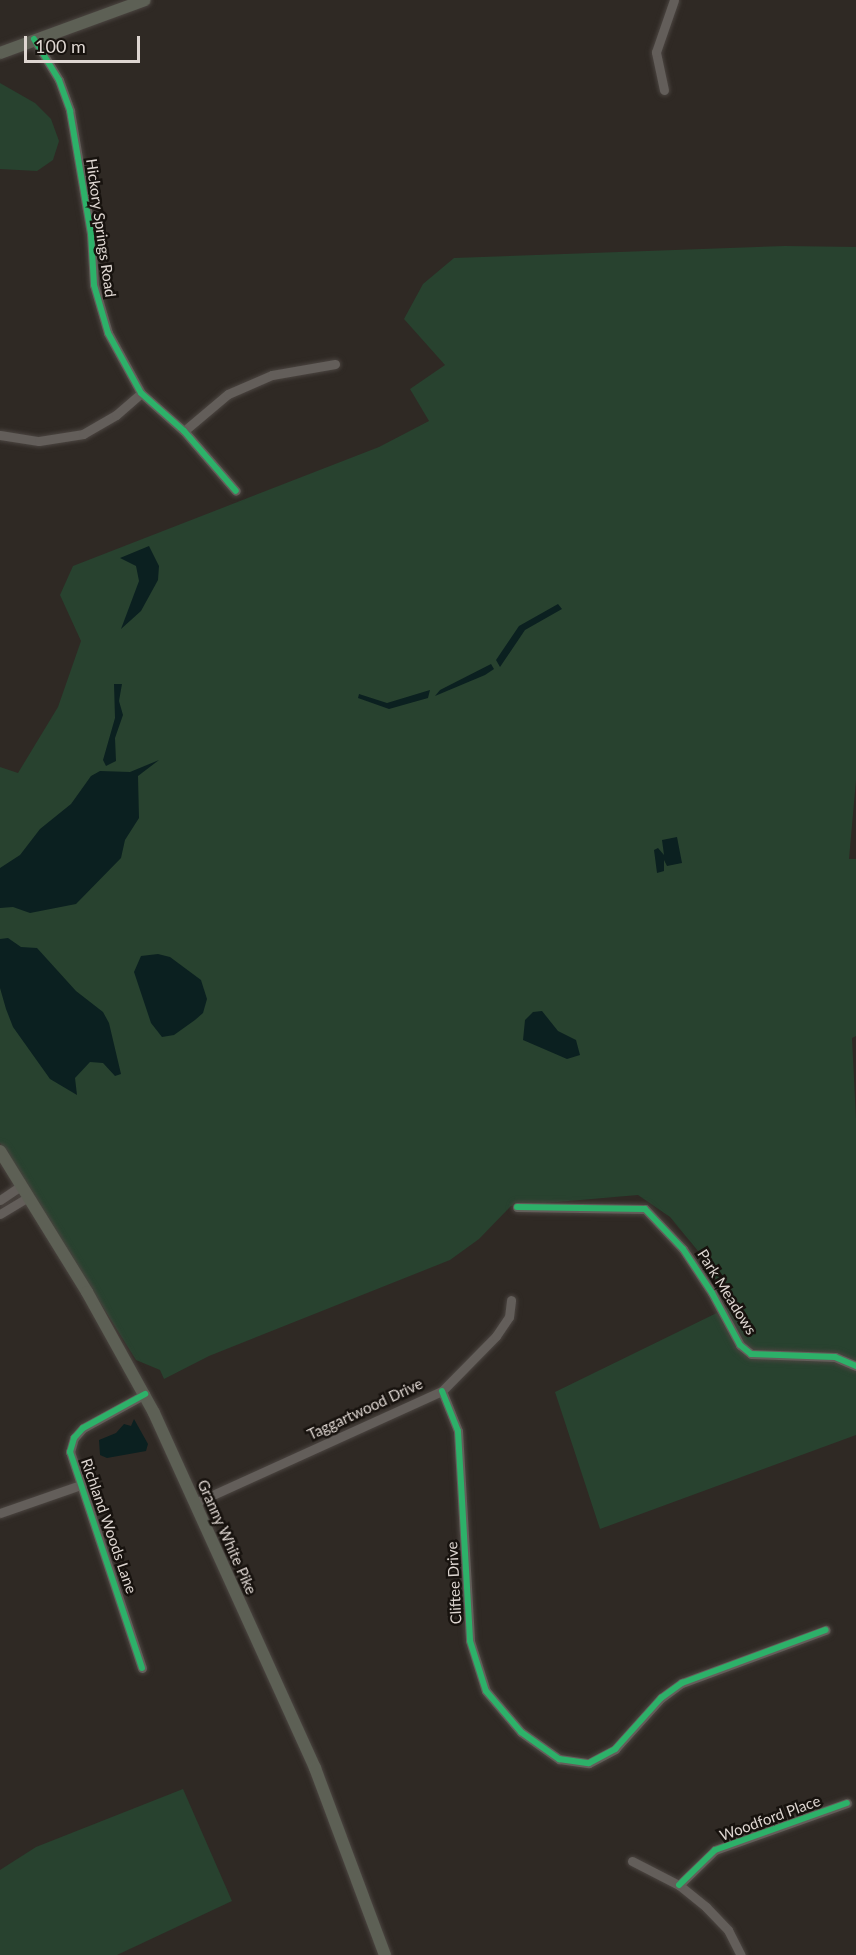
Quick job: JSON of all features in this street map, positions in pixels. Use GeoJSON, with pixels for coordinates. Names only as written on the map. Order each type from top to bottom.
{"type":"FeatureCollection","features":[{"type":"Feature","properties":{"kind":"main road"},"geometry":{"type":"LineString","coordinates":[[0,53],[145,0]]}},
{"type":"Feature","properties":{"kind":"main road","name":"Granny White Pike"},"geometry":{"type":"LineString","coordinates":[[0,1151],[145,1394],[315,1768],[385,1955]]}},
{"type":"Feature","properties":{"kind":"street"},"geometry":{"type":"LineString","coordinates":[[664,90],[656,52],[674,0]]}},
{"type":"Feature","properties":{"kind":"street","name":"Hickory Springs Road"},"geometry":{"type":"LineString","coordinates":[[34,39],[59,80],[70,111],[91,234],[94,285],[108,333],[141,393],[184,431],[236,491]]}},
{"type":"Feature","properties":{"kind":"street"},"geometry":{"type":"LineString","coordinates":[[184,431],[228,394],[272,375],[335,364]]}},
{"type":"Feature","properties":{"kind":"street"},"geometry":{"type":"LineString","coordinates":[[0,435],[39,441],[82,434],[116,415],[141,393]]}},
{"type":"Feature","properties":{"kind":"street"},"geometry":{"type":"LineString","coordinates":[[0,1200],[25,1192]]}},
{"type":"Feature","properties":{"kind":"street"},"geometry":{"type":"LineString","coordinates":[[0,1214],[25,1192]]}},
{"type":"Feature","properties":{"kind":"street","name":"Park Meadows"},"geometry":{"type":"LineString","coordinates":[[517,1207],[553,1209],[608,1205],[645,1209],[683,1249],[712,1293],[740,1345],[751,1354],[835,1357],[856,1366]]}},
{"type":"Feature","properties":{"kind":"street","name":"Taggartwood Drive"},"geometry":{"type":"LineString","coordinates":[[195,1503],[442,1391],[496,1336],[509,1317],[511,1300]]}},
{"type":"Feature","properties":{"kind":"street","name":"Cliftee Drive"},"geometry":{"type":"LineString","coordinates":[[442,1391],[458,1431],[470,1641],[486,1691],[521,1732],[559,1759],[589,1763],[615,1749],[661,1698],[682,1683],[825,1630]]}},
{"type":"Feature","properties":{"kind":"street","name":"Richland Woods Lane"},"geometry":{"type":"LineString","coordinates":[[142,1668],[70,1457],[76,1435],[145,1394]]}},
{"type":"Feature","properties":{"kind":"street"},"geometry":{"type":"LineString","coordinates":[[0,1513],[78,1486]]}},
{"type":"Feature","properties":{"kind":"street","name":"Woodford Place"},"geometry":{"type":"LineString","coordinates":[[679,1885],[715,1850],[847,1803]]}},
{"type":"Feature","properties":{"kind":"street"},"geometry":{"type":"LineString","coordinates":[[632,1862],[679,1885],[729,1930],[741,1955]]}},
{"type":"Feature","properties":{"kind":"green space"},"geometry":{"type":"Polygon","coordinates":[[[0,83],[35,103],[51,119],[59,141],[53,160],[37,171],[0,169],[0,83]]]}},
{"type":"Feature","properties":{"kind":"green space"},"geometry":{"type":"Polygon","coordinates":[[[785,246],[856,247],[856,780],[849,859],[856,859],[856,1036],[852,1038],[856,1119],[856,1435],[600,1529],[555,1392],[731,1306],[703,1257],[670,1217],[638,1195],[511,1206],[479,1239],[450,1260],[209,1356],[164,1379],[160,1370],[136,1360],[0,1143],[0,767],[18,773],[58,707],[81,641],[60,595],[73,566],[379,447],[429,421],[410,389],[445,365],[404,319],[423,284],[454,258],[785,246]]]}},
{"type":"Feature","properties":{"kind":"green space"},"geometry":{"type":"Polygon","coordinates":[[[183,1789],[232,1901],[117,1955],[0,1955],[0,1870],[36,1847],[183,1789]]]}},
{"type":"Feature","properties":{"kind":"water"},"geometry":{"type":"Polygon","coordinates":[[[149,546],[159,566],[158,580],[141,611],[121,629],[139,581],[136,566],[120,558],[149,546]]]}},
{"type":"Feature","properties":{"kind":"water"},"geometry":{"type":"Polygon","coordinates":[[[558,604],[562,609],[525,630],[500,667],[496,660],[519,626],[558,604]]]}},
{"type":"Feature","properties":{"kind":"water"},"geometry":{"type":"Polygon","coordinates":[[[491,664],[494,669],[485,675],[435,696],[440,690],[491,664]]]}},
{"type":"Feature","properties":{"kind":"water"},"geometry":{"type":"Polygon","coordinates":[[[114,684],[122,684],[119,701],[123,715],[115,738],[116,761],[106,766],[103,760],[115,718],[114,684]]]}},
{"type":"Feature","properties":{"kind":"water"},"geometry":{"type":"Polygon","coordinates":[[[430,690],[428,698],[389,709],[358,698],[359,694],[387,703],[430,690]]]}},
{"type":"Feature","properties":{"kind":"water"},"geometry":{"type":"Polygon","coordinates":[[[159,760],[138,776],[139,818],[125,840],[121,858],[76,904],[30,913],[13,907],[0,908],[0,868],[20,855],[40,829],[71,804],[91,776],[100,771],[130,772],[159,760]]]}},
{"type":"Feature","properties":{"kind":"water"},"geometry":{"type":"Polygon","coordinates":[[[677,837],[682,863],[667,866],[664,860],[664,871],[657,873],[654,850],[658,848],[664,855],[662,840],[677,837]]]}},
{"type":"Feature","properties":{"kind":"water"},"geometry":{"type":"Polygon","coordinates":[[[8,938],[21,947],[37,948],[76,991],[103,1012],[109,1023],[121,1074],[115,1076],[103,1063],[90,1062],[75,1078],[77,1095],[50,1079],[13,1027],[6,1009],[0,988],[0,939],[8,938]]]}},
{"type":"Feature","properties":{"kind":"water"},"geometry":{"type":"Polygon","coordinates":[[[158,954],[170,957],[201,980],[207,999],[203,1013],[195,1020],[174,1035],[162,1037],[151,1023],[134,972],[141,956],[158,954]]]}},
{"type":"Feature","properties":{"kind":"water"},"geometry":{"type":"Polygon","coordinates":[[[542,1011],[558,1031],[576,1040],[580,1055],[567,1059],[523,1040],[525,1020],[533,1012],[542,1011]]]}},
{"type":"Feature","properties":{"kind":"water"},"geometry":{"type":"Polygon","coordinates":[[[134,1419],[148,1444],[146,1451],[107,1458],[100,1455],[99,1440],[116,1433],[124,1424],[131,1426],[134,1419]]]}},
{"type":"Feature","properties":{"kind":"cycle path"},"geometry":{"type":"LineString","coordinates":[[34,39],[59,80],[70,111],[91,234],[94,285],[108,333],[141,393],[184,431],[236,491]]}},
{"type":"Feature","properties":{"kind":"cycle path"},"geometry":{"type":"LineString","coordinates":[[517,1207],[645,1209],[683,1249],[712,1293],[740,1345],[751,1354],[835,1357],[856,1366]]}},
{"type":"Feature","properties":{"kind":"cycle path"},"geometry":{"type":"LineString","coordinates":[[442,1391],[458,1431],[470,1641],[486,1691],[521,1732],[559,1759],[589,1763],[615,1749],[661,1698],[682,1683],[825,1630]]}},
{"type":"Feature","properties":{"kind":"cycle path"},"geometry":{"type":"LineString","coordinates":[[142,1668],[70,1452],[74,1438],[83,1428],[145,1394]]}},
{"type":"Feature","properties":{"kind":"cycle path"},"geometry":{"type":"LineString","coordinates":[[679,1885],[715,1850],[847,1803]]}}]}
